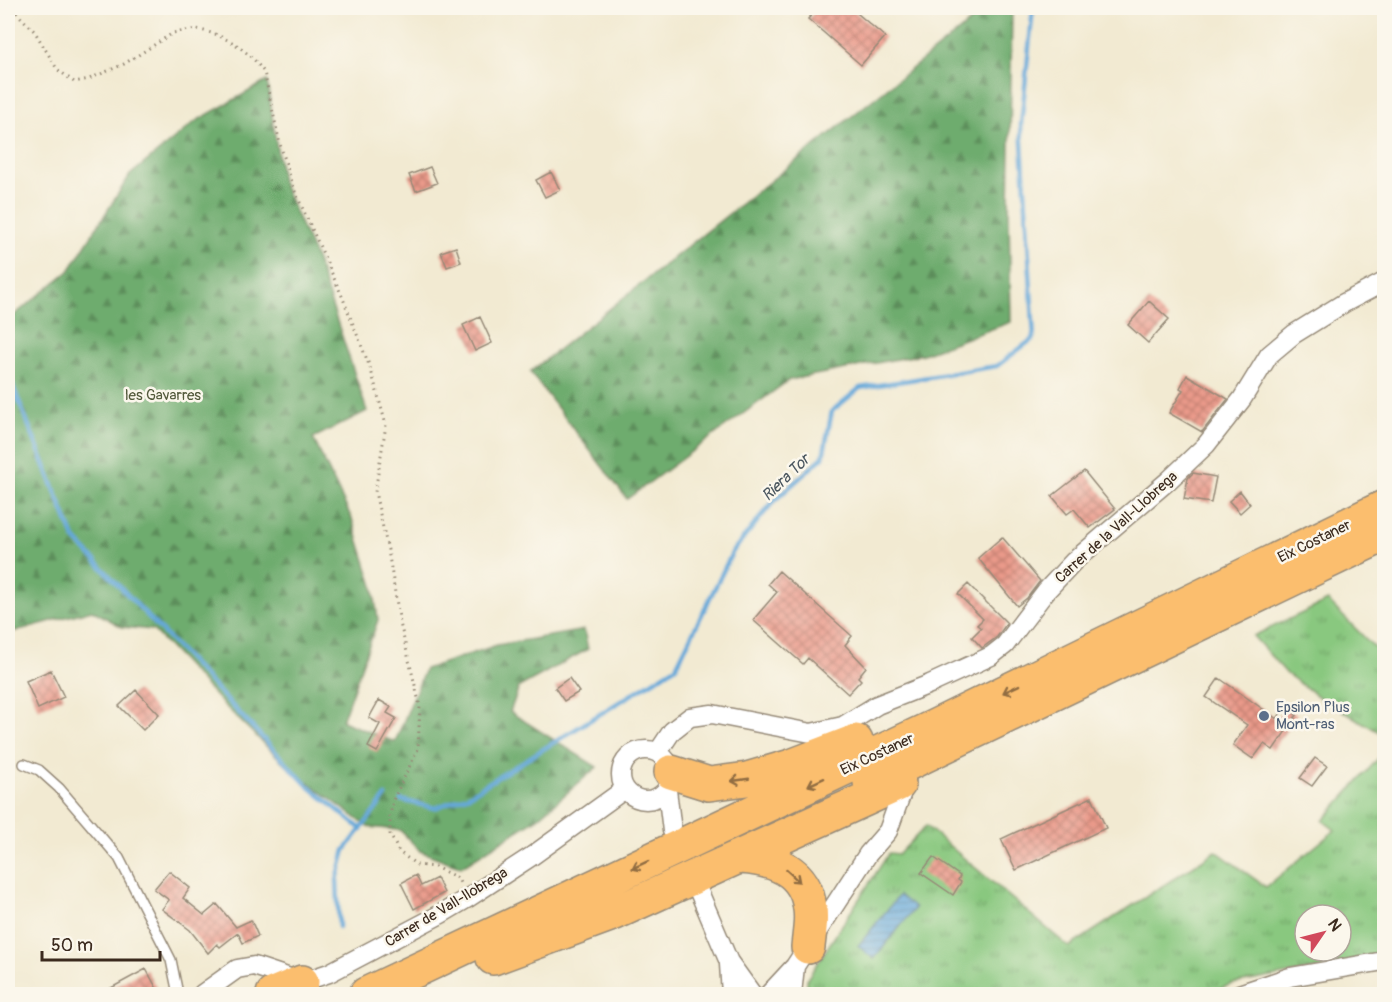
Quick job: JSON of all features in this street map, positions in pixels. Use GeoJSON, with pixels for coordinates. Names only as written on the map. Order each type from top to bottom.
{"type":"FeatureCollection","features":[{"type":"Feature","properties":{"kind":"highway"},"geometry":{"type":"LineString","coordinates":[[665,772],[709,784],[747,779],[791,766],[841,747],[1384,486]]}},
{"type":"Feature","properties":{"kind":"highway","name":"Eix Costaner"},"geometry":{"type":"LineString","coordinates":[[366,994],[946,721],[1384,507]]}},
{"type":"Feature","properties":{"kind":"highway"},"geometry":{"type":"LineString","coordinates":[[416,994],[948,746],[1384,535]]}},
{"type":"Feature","properties":{"kind":"highway"},"geometry":{"type":"LineString","coordinates":[[493,958],[615,913],[906,781]]}},
{"type":"Feature","properties":{"kind":"highway"},"geometry":{"type":"LineString","coordinates":[[739,857],[761,858],[778,864],[792,873],[800,882],[811,910],[802,956]]}},
{"type":"Feature","properties":{"kind":"street","name":"Carrer de la Vall-Llobrega"},"geometry":{"type":"LineString","coordinates":[[665,772],[672,731],[690,717],[712,714],[812,733],[843,726],[877,705],[991,656],[1005,645],[1046,591],[1074,561],[1168,481],[1206,445],[1242,399],[1269,355],[1294,334],[1344,303],[1384,282]]}},
{"type":"Feature","properties":{"kind":"street"},"geometry":{"type":"LineString","coordinates":[[770,994],[802,956],[868,854],[888,831],[906,781],[1384,553]]}},
{"type":"Feature","properties":{"kind":"street"},"geometry":{"type":"LineString","coordinates":[[645,801],[672,831],[665,772],[640,750],[626,758],[620,772],[625,789],[635,798],[645,801],[654,799],[665,772]]}},
{"type":"Feature","properties":{"kind":"street","name":"Carrer de Vall-llobrega"},"geometry":{"type":"LineString","coordinates":[[254,966],[287,988],[328,973],[468,898],[532,856],[625,789]]}},
{"type":"Feature","properties":{"kind":"street"},"geometry":{"type":"LineString","coordinates":[[697,887],[729,962],[752,994]]}},
{"type":"Feature","properties":{"kind":"street"},"geometry":{"type":"LineString","coordinates":[[792,994],[802,956]]}},
{"type":"Feature","properties":{"kind":"street"},"geometry":{"type":"LineString","coordinates":[[1239,994],[1290,977],[1384,961]]}},
{"type":"Feature","properties":{"kind":"street"},"geometry":{"type":"LineString","coordinates":[[729,962],[731,994]]}},
{"type":"Feature","properties":{"kind":"street"},"geometry":{"type":"LineString","coordinates":[[202,994],[237,969],[254,966],[262,974],[267,987],[264,994]]}},
{"type":"Feature","properties":{"kind":"lane"},"geometry":{"type":"LineString","coordinates":[[24,764],[39,770],[59,788],[119,858],[171,960],[178,994]]}},
{"type":"Feature","properties":{"kind":"path"},"geometry":{"type":"LineString","coordinates":[[12,8],[35,32],[57,69],[74,82],[89,79],[124,64],[173,33],[197,30],[234,43],[252,57],[264,72],[280,144],[294,189],[342,296],[371,370],[386,425],[375,492],[388,550],[400,623],[420,706],[418,748],[393,800],[390,834],[399,852],[417,865],[435,867],[458,878],[468,898]]}},
{"type":"Feature","properties":{"kind":"green space"},"geometry":{"type":"Polygon","coordinates":[[[988,8],[1012,8],[1009,215],[1011,322],[923,354],[789,380],[627,499],[530,372],[988,8]]]}},
{"type":"Feature","properties":{"kind":"green space","name":"les Gavarres"},"geometry":{"type":"Polygon","coordinates":[[[267,81],[282,182],[317,261],[367,411],[313,438],[352,519],[373,586],[378,620],[342,721],[395,742],[425,669],[497,645],[584,630],[588,649],[519,687],[510,712],[597,767],[538,818],[461,867],[420,851],[400,830],[368,827],[289,768],[220,701],[153,630],[122,627],[92,610],[8,633],[8,320],[69,271],[130,175],[196,121],[267,81]]]}},
{"type":"Feature","properties":{"kind":"green space"},"geometry":{"type":"Polygon","coordinates":[[[1328,601],[1384,657],[1384,735],[1322,699],[1287,674],[1253,636],[1328,601]]]}},
{"type":"Feature","properties":{"kind":"green space"},"geometry":{"type":"Polygon","coordinates":[[[1384,752],[1384,957],[1353,963],[1353,903],[1293,903],[1293,963],[1350,963],[1232,984],[1206,994],[810,994],[807,989],[807,979],[889,853],[899,854],[926,826],[1069,947],[1216,851],[1266,887],[1335,830],[1323,821],[1384,752]]]}},
{"type":"Feature","properties":{"kind":"water"},"geometry":{"type":"Polygon","coordinates":[[[899,895],[915,908],[874,959],[858,946],[899,895]]]}},
{"type":"Feature","properties":{"kind":"building"},"geometry":{"type":"Polygon","coordinates":[[[818,8],[851,8],[885,37],[861,65],[808,19],[818,8]]]}},
{"type":"Feature","properties":{"kind":"building"},"geometry":{"type":"Polygon","coordinates":[[[430,167],[437,183],[416,191],[409,175],[430,167]]]}},
{"type":"Feature","properties":{"kind":"building"},"geometry":{"type":"Polygon","coordinates":[[[551,172],[560,190],[545,197],[536,180],[551,172]]]}},
{"type":"Feature","properties":{"kind":"building"},"geometry":{"type":"Polygon","coordinates":[[[456,247],[461,262],[447,267],[441,252],[456,247]]]}},
{"type":"Feature","properties":{"kind":"building"},"geometry":{"type":"Polygon","coordinates":[[[1149,301],[1169,319],[1148,343],[1128,325],[1149,301]]]}},
{"type":"Feature","properties":{"kind":"building"},"geometry":{"type":"Polygon","coordinates":[[[480,317],[492,343],[475,351],[463,325],[480,317]]]}},
{"type":"Feature","properties":{"kind":"building"},"geometry":{"type":"Polygon","coordinates":[[[1187,375],[1228,399],[1202,432],[1169,413],[1183,390],[1180,388],[1187,375]]]}},
{"type":"Feature","properties":{"kind":"building"},"geometry":{"type":"Polygon","coordinates":[[[1084,471],[1115,509],[1090,528],[1074,509],[1067,514],[1052,496],[1084,471]]]}},
{"type":"Feature","properties":{"kind":"building"},"geometry":{"type":"Polygon","coordinates":[[[1193,473],[1216,477],[1211,503],[1184,499],[1188,478],[1193,473]]]}},
{"type":"Feature","properties":{"kind":"building"},"geometry":{"type":"Polygon","coordinates":[[[1240,491],[1250,504],[1240,513],[1229,501],[1240,491]]]}},
{"type":"Feature","properties":{"kind":"building"},"geometry":{"type":"Polygon","coordinates":[[[1002,537],[1040,581],[1027,598],[1017,606],[978,558],[1002,537]]]}},
{"type":"Feature","properties":{"kind":"building"},"geometry":{"type":"Polygon","coordinates":[[[779,571],[852,636],[845,645],[866,667],[858,677],[861,680],[848,694],[808,658],[803,664],[753,620],[777,592],[768,584],[779,571]]]}},
{"type":"Feature","properties":{"kind":"building"},"geometry":{"type":"Polygon","coordinates":[[[968,584],[1007,623],[997,637],[982,648],[972,637],[981,628],[977,625],[983,619],[958,594],[968,584]]]}},
{"type":"Feature","properties":{"kind":"building"},"geometry":{"type":"Polygon","coordinates":[[[51,670],[64,697],[38,709],[26,681],[51,670]]]}},
{"type":"Feature","properties":{"kind":"building"},"geometry":{"type":"Polygon","coordinates":[[[569,678],[579,692],[564,701],[555,688],[569,678]]]}},
{"type":"Feature","properties":{"kind":"building"},"geometry":{"type":"Polygon","coordinates":[[[1219,678],[1277,719],[1285,707],[1297,715],[1273,750],[1264,744],[1253,759],[1233,745],[1247,725],[1206,697],[1219,678]]]}},
{"type":"Feature","properties":{"kind":"building"},"geometry":{"type":"Polygon","coordinates":[[[136,690],[159,714],[143,730],[119,706],[136,690]]]}},
{"type":"Feature","properties":{"kind":"building"},"geometry":{"type":"Polygon","coordinates":[[[379,700],[391,707],[387,713],[396,718],[377,752],[368,747],[380,724],[369,718],[379,700]]]}},
{"type":"Feature","properties":{"kind":"building"},"geometry":{"type":"Polygon","coordinates":[[[1315,758],[1327,766],[1312,786],[1300,778],[1315,758]]]}},
{"type":"Feature","properties":{"kind":"building"},"geometry":{"type":"Polygon","coordinates":[[[1092,797],[1106,828],[1016,870],[1001,839],[1092,797]]]}},
{"type":"Feature","properties":{"kind":"building"},"geometry":{"type":"Polygon","coordinates":[[[933,857],[960,876],[958,880],[961,882],[953,895],[921,873],[933,857]]]}},
{"type":"Feature","properties":{"kind":"building"},"geometry":{"type":"Polygon","coordinates":[[[169,871],[190,888],[183,898],[204,915],[217,904],[236,927],[251,920],[258,936],[243,943],[238,933],[220,947],[217,944],[208,953],[190,930],[162,909],[169,900],[154,889],[169,871]]]}},
{"type":"Feature","properties":{"kind":"building"},"geometry":{"type":"Polygon","coordinates":[[[416,875],[421,886],[437,878],[444,893],[414,909],[401,883],[416,875]]]}},
{"type":"Feature","properties":{"kind":"building"},"geometry":{"type":"Polygon","coordinates":[[[146,969],[157,989],[147,994],[100,994],[146,969]]]}},
{"type":"Feature","properties":{"kind":"waterway","name":"Riera Tor"},"geometry":{"type":"LineString","coordinates":[[401,800],[435,808],[469,795],[676,667],[733,551],[774,501],[823,457],[832,411],[860,388],[997,366],[1034,338],[1021,125],[1033,8]]}},
{"type":"Feature","properties":{"kind":"waterway"},"geometry":{"type":"LineString","coordinates":[[8,374],[74,538],[307,785],[361,829]]}},
{"type":"Feature","properties":{"kind":"waterway","name":"Riera Tor"},"geometry":{"type":"LineString","coordinates":[[339,927],[337,880],[345,850],[386,796]]}},
{"type":"Feature","properties":{"kind":"place","name":"Epsilon Plus Mont-ras"},"geometry":{"type":"Point","coordinates":[1264,716]}}]}
